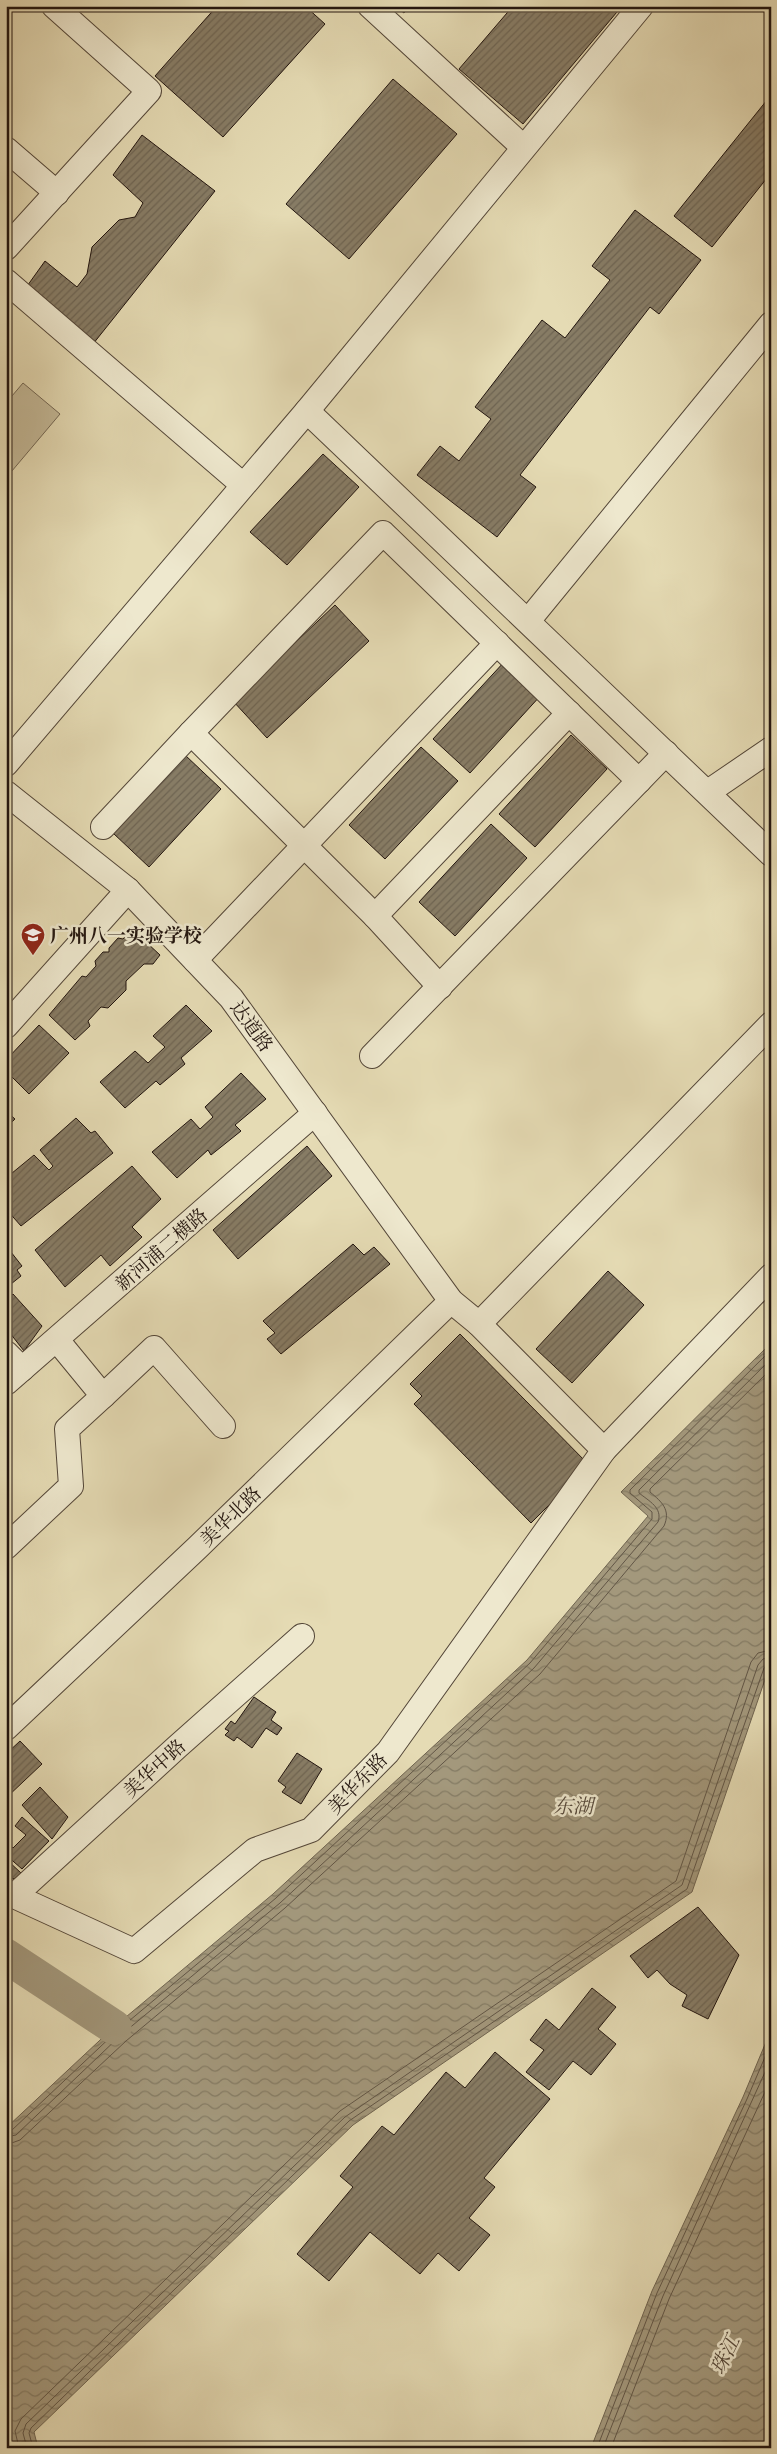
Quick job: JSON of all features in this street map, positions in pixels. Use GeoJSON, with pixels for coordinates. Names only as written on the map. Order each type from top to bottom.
{"type":"FeatureCollection","features":[{"type":"Feature","properties":{"kind":"street"},"geometry":{"type":"LineString","coordinates":[[6,248],[149,91],[54,6]]}},
{"type":"Feature","properties":{"kind":"street"},"geometry":{"type":"LineString","coordinates":[[370,6],[523,147]]}},
{"type":"Feature","properties":{"kind":"street"},"geometry":{"type":"LineString","coordinates":[[6,764],[307,411],[641,6]]}},
{"type":"Feature","properties":{"kind":"street"},"geometry":{"type":"LineString","coordinates":[[6,149],[56,192]]}},
{"type":"Feature","properties":{"kind":"street"},"geometry":{"type":"LineString","coordinates":[[6,281],[243,485]]}},
{"type":"Feature","properties":{"kind":"street"},"geometry":{"type":"LineString","coordinates":[[528,621],[771,324]]}},
{"type":"Feature","properties":{"kind":"street"},"geometry":{"type":"LineString","coordinates":[[307,411],[771,854]]}},
{"type":"Feature","properties":{"kind":"street"},"geometry":{"type":"LineString","coordinates":[[103,827],[383,533],[639,781]]}},
{"type":"Feature","properties":{"kind":"street"},"geometry":{"type":"LineString","coordinates":[[195,960],[497,643]]}},
{"type":"Feature","properties":{"kind":"street"},"geometry":{"type":"LineString","coordinates":[[375,916],[569,713]]}},
{"type":"Feature","properties":{"kind":"street"},"geometry":{"type":"LineString","coordinates":[[191,733],[375,916],[440,987]]}},
{"type":"Feature","properties":{"kind":"street"},"geometry":{"type":"LineString","coordinates":[[708,792],[771,749]]}},
{"type":"Feature","properties":{"kind":"street"},"geometry":{"type":"LineString","coordinates":[[372,1056],[666,753]]}},
{"type":"Feature","properties":{"kind":"street","name":"达道路"},"geometry":{"type":"LineString","coordinates":[[6,793],[128,890],[231,998],[451,1301],[479,1324],[604,1450]]}},
{"type":"Feature","properties":{"kind":"street"},"geometry":{"type":"LineString","coordinates":[[6,1026],[128,890]]}},
{"type":"Feature","properties":{"kind":"street"},"geometry":{"type":"LineString","coordinates":[[479,1324],[771,1024]]}},
{"type":"Feature","properties":{"kind":"street","name":"新河浦二横路"},"geometry":{"type":"LineString","coordinates":[[11,1368],[57,1340],[315,1113]]}},
{"type":"Feature","properties":{"kind":"street"},"geometry":{"type":"LineString","coordinates":[[604,1450],[771,1276]]}},
{"type":"Feature","properties":{"kind":"street","name":"美华北路"},"geometry":{"type":"LineString","coordinates":[[6,1728],[197,1548],[451,1301]]}},
{"type":"Feature","properties":{"kind":"street"},"geometry":{"type":"LineString","coordinates":[[57,1340],[103,1396]]}},
{"type":"Feature","properties":{"kind":"street"},"geometry":{"type":"LineString","coordinates":[[6,1548],[71,1486],[67,1429],[154,1348],[223,1426]]}},
{"type":"Feature","properties":{"kind":"street","name":"美华东路"},"geometry":{"type":"LineString","coordinates":[[10,1894],[134,1951],[255,1850],[311,1830],[388,1752],[604,1450]]}},
{"type":"Feature","properties":{"kind":"street","name":"美华中路"},"geometry":{"type":"LineString","coordinates":[[10,1894],[302,1636]]}},
{"type":"Feature","properties":{"kind":"shaded area"},"geometry":{"type":"Polygon","coordinates":[[[23,383],[60,414],[6,478],[6,403],[23,383]]]}},
{"type":"Feature","properties":{"kind":"water","name":"东湖"},"geometry":{"type":"Polygon","coordinates":[[[771,1343],[771,1662],[692,1892],[353,2125],[34,2432],[38,2448],[6,2448],[6,2128],[114,2027],[273,1894],[527,1660],[648,1516],[621,1492],[771,1343]]]}},
{"type":"Feature","properties":{"kind":"water","name":"珠江"},"geometry":{"type":"Polygon","coordinates":[[[771,2030],[771,2448],[591,2448],[652,2291],[743,2097],[771,2030]]]}},
{"type":"Feature","properties":{"kind":"building"},"geometry":{"type":"Polygon","coordinates":[[[217,6],[305,6],[325,24],[223,137],[155,76],[217,6]]]}},
{"type":"Feature","properties":{"kind":"building"},"geometry":{"type":"Polygon","coordinates":[[[395,6],[410,6],[404,13],[395,6]]]}},
{"type":"Feature","properties":{"kind":"building"},"geometry":{"type":"Polygon","coordinates":[[[513,6],[622,6],[523,124],[459,69],[513,6]]]}},
{"type":"Feature","properties":{"kind":"building"},"geometry":{"type":"Polygon","coordinates":[[[393,79],[457,134],[349,259],[286,204],[393,79]]]}},
{"type":"Feature","properties":{"kind":"building"},"geometry":{"type":"Polygon","coordinates":[[[771,95],[771,173],[712,247],[674,216],[771,95]]]}},
{"type":"Feature","properties":{"kind":"building"},"geometry":{"type":"Polygon","coordinates":[[[142,135],[215,191],[93,344],[25,289],[45,261],[77,287],[87,274],[92,247],[119,220],[135,217],[143,203],[113,175],[142,135]]]}},
{"type":"Feature","properties":{"kind":"building"},"geometry":{"type":"Polygon","coordinates":[[[635,210],[701,260],[659,314],[650,307],[520,475],[536,487],[497,537],[417,475],[440,446],[459,461],[491,419],[475,407],[542,320],[565,338],[610,280],[592,266],[635,210]]]}},
{"type":"Feature","properties":{"kind":"building"},"geometry":{"type":"Polygon","coordinates":[[[323,454],[359,487],[287,565],[250,532],[323,454]]]}},
{"type":"Feature","properties":{"kind":"building"},"geometry":{"type":"Polygon","coordinates":[[[335,605],[369,641],[267,738],[233,701],[335,605]]]}},
{"type":"Feature","properties":{"kind":"building"},"geometry":{"type":"Polygon","coordinates":[[[505,661],[542,694],[470,773],[433,739],[505,661]]]}},
{"type":"Feature","properties":{"kind":"building"},"geometry":{"type":"Polygon","coordinates":[[[571,735],[607,769],[535,847],[499,814],[571,735]]]}},
{"type":"Feature","properties":{"kind":"building"},"geometry":{"type":"Polygon","coordinates":[[[421,747],[458,781],[385,859],[349,825],[421,747]]]}},
{"type":"Feature","properties":{"kind":"building"},"geometry":{"type":"Polygon","coordinates":[[[185,755],[221,789],[149,867],[113,833],[185,755]]]}},
{"type":"Feature","properties":{"kind":"building"},"geometry":{"type":"Polygon","coordinates":[[[491,824],[527,858],[455,936],[419,902],[491,824]]]}},
{"type":"Feature","properties":{"kind":"building"},"geometry":{"type":"Polygon","coordinates":[[[132,929],[160,955],[153,964],[144,964],[126,981],[126,990],[108,1008],[101,1007],[88,1021],[90,1026],[75,1040],[49,1015],[82,976],[86,977],[96,966],[95,961],[103,952],[109,952],[109,948],[118,938],[123,939],[132,929]]]}},
{"type":"Feature","properties":{"kind":"building"},"geometry":{"type":"Polygon","coordinates":[[[186,1005],[212,1031],[181,1058],[185,1064],[160,1085],[156,1081],[125,1108],[100,1082],[135,1051],[148,1063],[165,1047],[153,1036],[186,1005]]]}},
{"type":"Feature","properties":{"kind":"building"},"geometry":{"type":"Polygon","coordinates":[[[39,1025],[69,1053],[29,1094],[6,1071],[6,1060],[39,1025]]]}},
{"type":"Feature","properties":{"kind":"building"},"geometry":{"type":"Polygon","coordinates":[[[241,1073],[266,1099],[235,1125],[241,1131],[211,1155],[208,1150],[177,1178],[152,1152],[191,1119],[200,1129],[213,1117],[205,1107],[241,1073]]]}},
{"type":"Feature","properties":{"kind":"building"},"geometry":{"type":"Polygon","coordinates":[[[6,1111],[15,1119],[6,1128],[6,1111]]]}},
{"type":"Feature","properties":{"kind":"building"},"geometry":{"type":"Polygon","coordinates":[[[76,1118],[91,1133],[95,1131],[113,1153],[21,1226],[6,1209],[6,1178],[34,1155],[49,1170],[53,1166],[40,1150],[76,1118]]]}},
{"type":"Feature","properties":{"kind":"building"},"geometry":{"type":"Polygon","coordinates":[[[307,1146],[332,1176],[238,1259],[213,1230],[307,1146]]]}},
{"type":"Feature","properties":{"kind":"building"},"geometry":{"type":"Polygon","coordinates":[[[132,1166],[161,1199],[132,1227],[142,1237],[110,1266],[101,1255],[65,1287],[35,1250],[132,1166]]]}},
{"type":"Feature","properties":{"kind":"building"},"geometry":{"type":"Polygon","coordinates":[[[353,1244],[364,1255],[374,1247],[390,1264],[281,1354],[267,1339],[275,1333],[263,1321],[353,1244]]]}},
{"type":"Feature","properties":{"kind":"building"},"geometry":{"type":"Polygon","coordinates":[[[7,1247],[22,1266],[17,1270],[21,1276],[6,1288],[7,1247]]]}},
{"type":"Feature","properties":{"kind":"building"},"geometry":{"type":"Polygon","coordinates":[[[608,1271],[644,1305],[572,1383],[536,1349],[608,1271]]]}},
{"type":"Feature","properties":{"kind":"building"},"geometry":{"type":"Polygon","coordinates":[[[13,1294],[42,1326],[24,1351],[6,1328],[6,1300],[13,1294]]]}},
{"type":"Feature","properties":{"kind":"building"},"geometry":{"type":"Polygon","coordinates":[[[460,1334],[589,1465],[531,1523],[414,1404],[422,1396],[410,1384],[460,1334]]]}},
{"type":"Feature","properties":{"kind":"building"},"geometry":{"type":"Polygon","coordinates":[[[254,1697],[276,1712],[271,1720],[282,1728],[277,1735],[266,1728],[252,1748],[237,1737],[234,1741],[225,1735],[229,1731],[225,1729],[231,1721],[235,1724],[254,1697]]]}},
{"type":"Feature","properties":{"kind":"building"},"geometry":{"type":"Polygon","coordinates":[[[20,1741],[42,1764],[6,1798],[6,1754],[20,1741]]]}},
{"type":"Feature","properties":{"kind":"building"},"geometry":{"type":"Polygon","coordinates":[[[297,1753],[322,1769],[301,1804],[282,1792],[286,1787],[278,1781],[297,1753]]]}},
{"type":"Feature","properties":{"kind":"building"},"geometry":{"type":"Polygon","coordinates":[[[40,1787],[68,1817],[52,1839],[22,1805],[40,1787]]]}},
{"type":"Feature","properties":{"kind":"building"},"geometry":{"type":"Polygon","coordinates":[[[22,1817],[49,1841],[22,1869],[6,1855],[6,1847],[9,1844],[13,1848],[26,1835],[15,1826],[22,1817]]]}},
{"type":"Feature","properties":{"kind":"building"},"geometry":{"type":"Polygon","coordinates":[[[6,1859],[21,1873],[17,1878],[6,1880],[6,1859]]]}},
{"type":"Feature","properties":{"kind":"building"},"geometry":{"type":"Polygon","coordinates":[[[698,1907],[739,1955],[708,2019],[682,2006],[687,1995],[670,1984],[657,1970],[648,1978],[630,1956],[698,1907]]]}},
{"type":"Feature","properties":{"kind":"building"},"geometry":{"type":"Polygon","coordinates":[[[592,1988],[616,2007],[598,2029],[616,2044],[591,2075],[573,2061],[549,2090],[526,2072],[544,2050],[530,2040],[546,2019],[559,2030],[592,1988]]]}},
{"type":"Feature","properties":{"kind":"building"},"geometry":{"type":"Polygon","coordinates":[[[495,2052],[550,2099],[484,2178],[495,2187],[469,2218],[490,2235],[459,2271],[438,2253],[420,2274],[370,2232],[329,2281],[297,2254],[353,2187],[340,2176],[382,2126],[394,2135],[446,2072],[465,2088],[495,2052]]]}},
{"type":"Feature","properties":{"kind":"waterway"},"geometry":{"type":"LineString","coordinates":[[6,1956],[114,2027]]}},
{"type":"Feature","properties":{"kind":"place","name":"广州八一实验学校"},"geometry":{"type":"Point","coordinates":[33,956]}}]}
